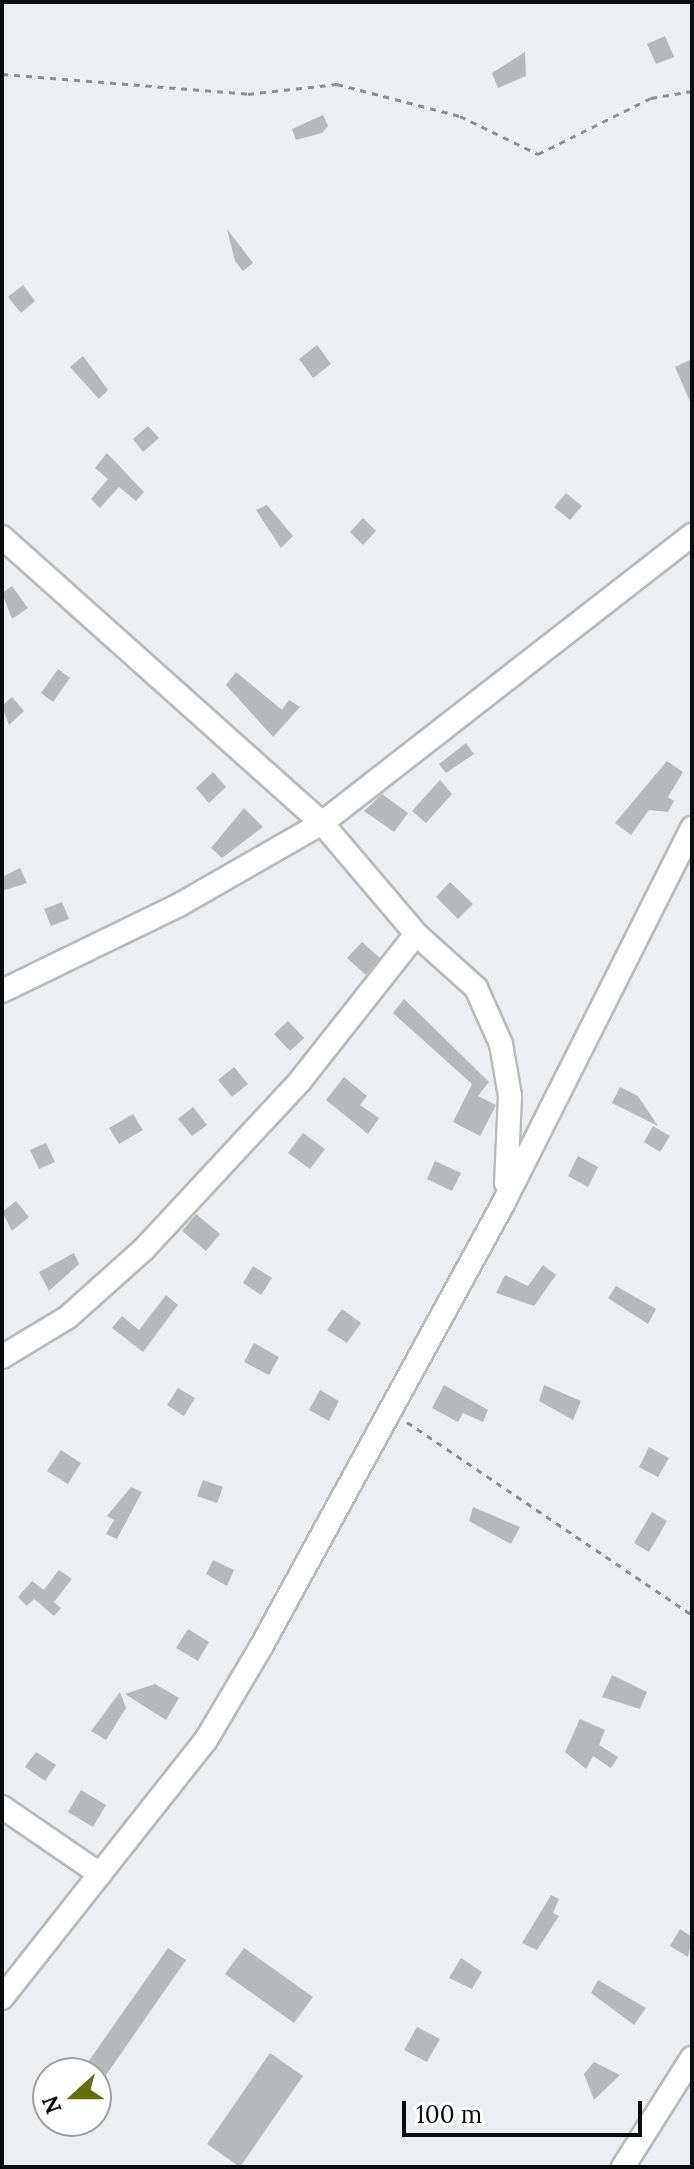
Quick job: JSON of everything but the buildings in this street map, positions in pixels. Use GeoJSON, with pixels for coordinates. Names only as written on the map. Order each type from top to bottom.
{"type":"FeatureCollection","features":[{"type":"Feature","properties":{"kind":"street"},"geometry":{"type":"LineString","coordinates":[[2,991],[179,905],[322,823],[692,535]]}},
{"type":"Feature","properties":{"kind":"street"},"geometry":{"type":"LineString","coordinates":[[2,537],[322,823],[416,934],[476,988],[501,1044],[513,1141],[503,1204]]}},
{"type":"Feature","properties":{"kind":"street"},"geometry":{"type":"LineString","coordinates":[[2,1998],[206,1740],[393,1413],[503,1204],[692,828]]}},
{"type":"Feature","properties":{"kind":"street"},"geometry":{"type":"LineString","coordinates":[[2,1357],[68,1317],[144,1249],[300,1081],[416,934]]}},
{"type":"Feature","properties":{"kind":"street"},"geometry":{"type":"LineString","coordinates":[[2,1807],[100,1874]]}},
{"type":"Feature","properties":{"kind":"street"},"geometry":{"type":"LineString","coordinates":[[623,2167],[692,2058]]}},
{"type":"Feature","properties":{"kind":"path"},"geometry":{"type":"LineString","coordinates":[[2,74],[248,94],[337,84],[460,116],[538,154],[651,98],[692,91]]}},
{"type":"Feature","properties":{"kind":"path"},"geometry":{"type":"LineString","coordinates":[[393,1413],[692,1615]]}}]}
